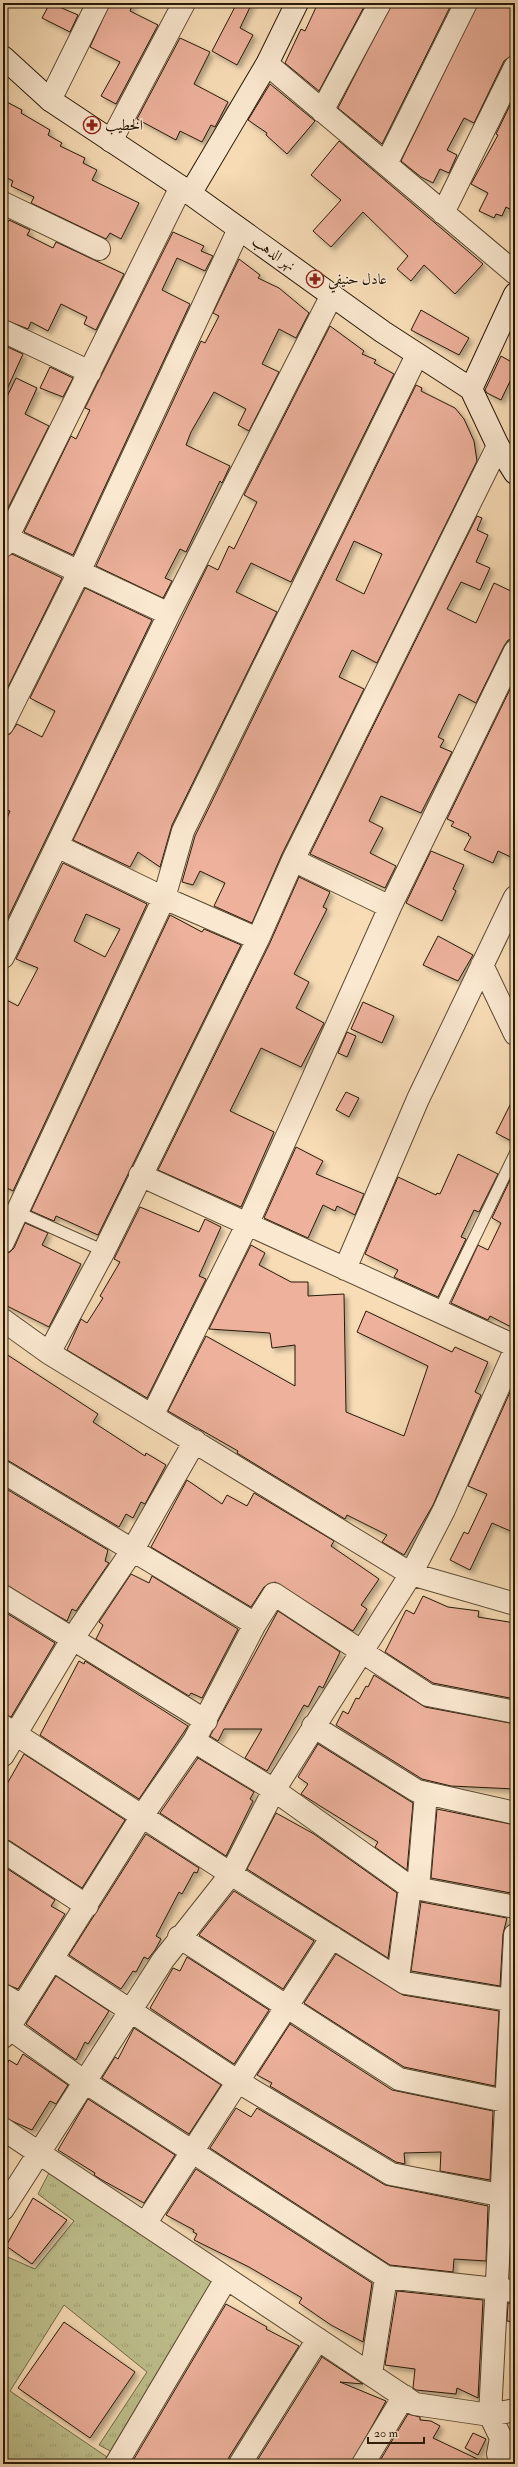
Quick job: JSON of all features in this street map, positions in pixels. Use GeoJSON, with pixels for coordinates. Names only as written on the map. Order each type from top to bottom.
{"type":"FeatureCollection","features":[{"type":"Feature","properties":{"kind":"street"},"geometry":{"type":"LineString","coordinates":[[50,100],[98,3]]}},
{"type":"Feature","properties":{"kind":"street"},"geometry":{"type":"LineString","coordinates":[[111,141],[184,3]]}},
{"type":"Feature","properties":{"kind":"street"},"geometry":{"type":"LineString","coordinates":[[169,614],[79,572],[4,540],[185,191],[267,64],[297,3]]}},
{"type":"Feature","properties":{"kind":"street"},"geometry":{"type":"LineString","coordinates":[[322,111],[380,3]]}},
{"type":"Feature","properties":{"kind":"street"},"geometry":{"type":"LineString","coordinates":[[386,164],[466,3]]}},
{"type":"Feature","properties":{"kind":"street","name":"نهر الدهب"},"geometry":{"type":"LineString","coordinates":[[3,57],[50,100],[185,191],[470,390],[498,446],[515,474]]}},
{"type":"Feature","properties":{"kind":"street"},"geometry":{"type":"LineString","coordinates":[[267,64],[515,273]]}},
{"type":"Feature","properties":{"kind":"street"},"geometry":{"type":"LineString","coordinates":[[443,213],[515,67]]}},
{"type":"Feature","properties":{"kind":"street"},"geometry":{"type":"LineString","coordinates":[[3,203],[99,249]]}},
{"type":"Feature","properties":{"kind":"street"},"geometry":{"type":"LineString","coordinates":[[3,724],[79,572],[239,229]]}},
{"type":"Feature","properties":{"kind":"street"},"geometry":{"type":"LineString","coordinates":[[470,390],[515,294]]}},
{"type":"Feature","properties":{"kind":"street"},"geometry":{"type":"LineString","coordinates":[[3,958],[169,614],[332,295]]}},
{"type":"Feature","properties":{"kind":"street"},"geometry":{"type":"LineString","coordinates":[[3,331],[90,372]]}},
{"type":"Feature","properties":{"kind":"street"},"geometry":{"type":"LineString","coordinates":[[3,1242],[164,898],[183,831],[417,354]]}},
{"type":"Feature","properties":{"kind":"street"},"geometry":{"type":"LineString","coordinates":[[50,1353],[104,1251],[140,1175],[258,938],[293,860],[498,446]]}},
{"type":"Feature","properties":{"kind":"street"},"geometry":{"type":"LineString","coordinates":[[152,1416],[247,1225],[390,907],[515,651]]}},
{"type":"Feature","properties":{"kind":"street"},"geometry":{"type":"LineString","coordinates":[[57,846],[164,898],[258,938]]}},
{"type":"Feature","properties":{"kind":"street"},"geometry":{"type":"LineString","coordinates":[[293,860],[390,907]]}},
{"type":"Feature","properties":{"kind":"street"},"geometry":{"type":"LineString","coordinates":[[345,1269],[418,1099],[515,898]]}},
{"type":"Feature","properties":{"kind":"street"},"geometry":{"type":"LineString","coordinates":[[482,966],[515,1034]]}},
{"type":"Feature","properties":{"kind":"street"},"geometry":{"type":"LineString","coordinates":[[140,1175],[515,1346]]}},
{"type":"Feature","properties":{"kind":"street"},"geometry":{"type":"LineString","coordinates":[[3,1320],[50,1353],[411,1574],[515,1604]]}},
{"type":"Feature","properties":{"kind":"street"},"geometry":{"type":"LineString","coordinates":[[3,2209],[179,1937],[231,1874],[274,1790],[313,1726],[411,1574],[444,1510],[515,1350]]}},
{"type":"Feature","properties":{"kind":"street"},"geometry":{"type":"LineString","coordinates":[[3,1755],[10,1730],[132,1551],[195,1441]]}},
{"type":"Feature","properties":{"kind":"street"},"geometry":{"type":"LineString","coordinates":[[3,1472],[132,1551],[256,1624]]}},
{"type":"Feature","properties":{"kind":"street"},"geometry":{"type":"LineString","coordinates":[[506,2290],[386,2277],[193,2150],[6,2032],[142,1816],[194,1741],[256,1624],[274,1594],[361,1653],[428,1695],[515,1712]]}},
{"type":"Feature","properties":{"kind":"street"},"geometry":{"type":"LineString","coordinates":[[3,1596],[206,1720]]}},
{"type":"Feature","properties":{"kind":"street"},"geometry":{"type":"LineString","coordinates":[[313,1726],[417,1791],[515,1813]]}},
{"type":"Feature","properties":{"kind":"street"},"geometry":{"type":"LineString","coordinates":[[10,1730],[231,1874],[405,1983],[513,2000]]}},
{"type":"Feature","properties":{"kind":"street"},"geometry":{"type":"LineString","coordinates":[[194,1741],[274,1790],[414,1887],[515,1907]]}},
{"type":"Feature","properties":{"kind":"street"},"geometry":{"type":"LineString","coordinates":[[398,1978],[414,1887],[426,1793]]}},
{"type":"Feature","properties":{"kind":"street"},"geometry":{"type":"LineString","coordinates":[[3,1851],[86,1906]]}},
{"type":"Feature","properties":{"kind":"street"},"geometry":{"type":"LineString","coordinates":[[499,2461],[501,2438],[490,2415],[506,2290],[512,2102],[515,1935]]}},
{"type":"Feature","properties":{"kind":"street"},"geometry":{"type":"LineString","coordinates":[[179,1937],[399,2079],[512,2102]]}},
{"type":"Feature","properties":{"kind":"street"},"geometry":{"type":"LineString","coordinates":[[145,2224],[332,1937]]}},
{"type":"Feature","properties":{"kind":"street"},"geometry":{"type":"LineString","coordinates":[[52,1959],[237,2081],[393,2175],[509,2197]]}},
{"type":"Feature","properties":{"kind":"street"},"geometry":{"type":"LineString","coordinates":[[3,1994],[22,2006]]}},
{"type":"Feature","properties":{"kind":"street"},"geometry":{"type":"LineString","coordinates":[[3,2129],[415,2404],[490,2415],[515,2410]]}},
{"type":"Feature","properties":{"kind":"street"},"geometry":{"type":"LineString","coordinates":[[371,2374],[386,2277]]}},
{"type":"Feature","properties":{"kind":"street"},"geometry":{"type":"LineString","coordinates":[[116,2464],[226,2279]]}},
{"type":"Feature","properties":{"kind":"street"},"geometry":{"type":"LineString","coordinates":[[240,2464],[311,2347],[318,2339]]}},
{"type":"Feature","properties":{"kind":"street"},"geometry":{"type":"LineString","coordinates":[[363,2464],[404,2396]]}},
{"type":"Feature","properties":{"kind":"lane"},"geometry":{"type":"LineString","coordinates":[[439,1311],[515,1154]]}},
{"type":"Feature","properties":{"kind":"lane"},"geometry":{"type":"LineString","coordinates":[[17,1212],[104,1251]]}},
{"type":"Feature","properties":{"kind":"green space"},"geometry":{"type":"Polygon","coordinates":[[[51,2169],[222,2283],[112,2452],[99,2445],[147,2372],[64,2305],[10,2391],[107,2457],[104,2464],[3,2464],[3,2255],[35,2269],[74,2221],[38,2194],[51,2169]]]}},
{"type":"Feature","properties":{"kind":"building"},"geometry":{"type":"Polygon","coordinates":[[[50,3],[78,15],[70,32],[42,18],[50,3]]]}},
{"type":"Feature","properties":{"kind":"building"},"geometry":{"type":"Polygon","coordinates":[[[110,3],[133,3],[130,11],[158,25],[116,104],[101,96],[120,62],[90,47],[110,3]]]}},
{"type":"Feature","properties":{"kind":"building"},"geometry":{"type":"Polygon","coordinates":[[[237,3],[252,3],[240,28],[253,35],[237,65],[212,51],[237,3]]]}},
{"type":"Feature","properties":{"kind":"building"},"geometry":{"type":"Polygon","coordinates":[[[318,3],[366,3],[319,91],[285,63],[301,29],[305,31],[318,3]]]}},
{"type":"Feature","properties":{"kind":"building"},"geometry":{"type":"Polygon","coordinates":[[[392,3],[452,3],[382,144],[338,108],[392,3]]]}},
{"type":"Feature","properties":{"kind":"building"},"geometry":{"type":"Polygon","coordinates":[[[478,3],[515,3],[515,53],[504,61],[474,123],[464,118],[447,150],[457,155],[449,173],[440,169],[433,183],[421,177],[401,161],[478,3]]]}},
{"type":"Feature","properties":{"kind":"building"},"geometry":{"type":"Polygon","coordinates":[[[180,38],[210,52],[194,84],[228,102],[215,127],[211,125],[202,142],[180,131],[176,140],[137,119],[180,38]]]}},
{"type":"Feature","properties":{"kind":"building"},"geometry":{"type":"Polygon","coordinates":[[[270,84],[315,121],[287,154],[266,135],[267,133],[248,120],[270,84]]]}},
{"type":"Feature","properties":{"kind":"building"},"geometry":{"type":"Polygon","coordinates":[[[515,95],[515,212],[506,207],[502,216],[496,214],[494,218],[479,211],[488,193],[471,184],[498,135],[496,134],[515,95]]]}},
{"type":"Feature","properties":{"kind":"building"},"geometry":{"type":"Polygon","coordinates":[[[3,100],[22,110],[21,113],[50,130],[48,135],[62,143],[60,146],[85,158],[83,163],[97,170],[92,180],[139,203],[121,239],[110,233],[106,239],[31,203],[34,197],[11,186],[13,181],[3,176],[3,100]]]}},
{"type":"Feature","properties":{"kind":"building"},"geometry":{"type":"Polygon","coordinates":[[[339,141],[483,264],[455,294],[424,265],[411,281],[397,269],[408,256],[363,212],[331,247],[313,231],[341,200],[311,175],[339,141]]]}},
{"type":"Feature","properties":{"kind":"building"},"geometry":{"type":"Polygon","coordinates":[[[9,220],[30,230],[27,235],[53,248],[56,242],[124,274],[96,330],[84,324],[87,317],[61,304],[48,331],[31,322],[28,329],[3,319],[3,231],[9,220]]]}},
{"type":"Feature","properties":{"kind":"building"},"geometry":{"type":"Polygon","coordinates":[[[173,232],[204,246],[201,251],[213,256],[205,271],[177,258],[162,290],[190,304],[73,555],[24,532],[71,436],[76,439],[90,410],[85,408],[173,232]]]}},
{"type":"Feature","properties":{"kind":"building"},"geometry":{"type":"Polygon","coordinates":[[[239,259],[260,275],[258,278],[279,288],[309,313],[296,338],[279,329],[262,364],[279,372],[249,431],[238,425],[246,409],[214,392],[191,432],[186,445],[230,466],[222,483],[220,481],[186,552],[180,549],[165,578],[172,581],[163,598],[96,566],[201,341],[205,343],[219,316],[213,313],[239,259]]]}},
{"type":"Feature","properties":{"kind":"building"},"geometry":{"type":"Polygon","coordinates":[[[421,310],[469,338],[459,355],[411,330],[421,310]]]}},
{"type":"Feature","properties":{"kind":"building"},"geometry":{"type":"Polygon","coordinates":[[[330,326],[364,351],[362,354],[376,360],[374,363],[394,374],[291,582],[251,563],[236,592],[277,612],[172,825],[160,867],[138,852],[130,867],[73,840],[208,565],[218,570],[229,546],[234,549],[257,502],[244,495],[330,326]]]}},
{"type":"Feature","properties":{"kind":"building"},"geometry":{"type":"Polygon","coordinates":[[[3,345],[23,354],[3,398],[3,345]]]}},
{"type":"Feature","properties":{"kind":"building"},"geometry":{"type":"Polygon","coordinates":[[[501,356],[515,364],[515,371],[501,400],[487,393],[485,390],[501,356]]]}},
{"type":"Feature","properties":{"kind":"building"},"geometry":{"type":"Polygon","coordinates":[[[50,367],[73,378],[63,397],[40,388],[50,367]]]}},
{"type":"Feature","properties":{"kind":"building"},"geometry":{"type":"Polygon","coordinates":[[[16,378],[37,388],[25,414],[49,426],[3,518],[3,405],[16,378]]]}},
{"type":"Feature","properties":{"kind":"building"},"geometry":{"type":"Polygon","coordinates":[[[416,385],[422,388],[421,391],[455,408],[464,419],[474,441],[477,461],[377,663],[352,650],[339,677],[364,689],[282,854],[252,923],[214,906],[225,883],[200,871],[193,885],[182,882],[195,836],[416,385]],[[354,541],[336,580],[364,594],[382,554],[354,541]]]}},
{"type":"Feature","properties":{"kind":"building"},"geometry":{"type":"Polygon","coordinates":[[[477,516],[482,518],[477,530],[488,535],[476,562],[490,568],[480,590],[461,582],[447,609],[476,623],[494,583],[515,593],[515,639],[508,640],[504,646],[476,703],[459,694],[438,737],[444,740],[440,747],[452,752],[421,813],[381,796],[369,821],[383,828],[370,853],[396,866],[385,888],[310,854],[477,516]]]}},
{"type":"Feature","properties":{"kind":"building"},"geometry":{"type":"Polygon","coordinates":[[[12,554],[62,578],[8,687],[3,684],[3,558],[12,554]]]}},
{"type":"Feature","properties":{"kind":"building"},"geometry":{"type":"Polygon","coordinates":[[[85,588],[152,620],[3,928],[3,828],[10,811],[3,809],[3,736],[10,734],[17,724],[42,737],[55,711],[30,698],[85,588]]]}},
{"type":"Feature","properties":{"kind":"building"},"geometry":{"type":"Polygon","coordinates":[[[515,679],[515,859],[498,851],[493,863],[464,850],[471,837],[468,835],[469,834],[451,826],[454,822],[447,819],[515,679]]]}},
{"type":"Feature","properties":{"kind":"building"},"geometry":{"type":"Polygon","coordinates":[[[431,851],[464,865],[453,889],[456,891],[442,921],[406,903],[431,851]]]}},
{"type":"Feature","properties":{"kind":"building"},"geometry":{"type":"Polygon","coordinates":[[[63,863],[147,904],[13,1191],[3,1186],[3,998],[18,1006],[38,968],[16,959],[63,863]],[[86,914],[74,941],[105,957],[120,929],[86,914]]]}},
{"type":"Feature","properties":{"kind":"building"},"geometry":{"type":"Polygon","coordinates":[[[299,877],[330,892],[323,907],[327,909],[294,974],[309,982],[296,1008],[324,1023],[301,1067],[261,1048],[230,1111],[274,1132],[241,1207],[158,1170],[269,945],[299,877]]]}},
{"type":"Feature","properties":{"kind":"building"},"geometry":{"type":"Polygon","coordinates":[[[170,915],[202,932],[204,929],[241,945],[98,1235],[56,1216],[54,1221],[31,1211],[170,915]]]}},
{"type":"Feature","properties":{"kind":"building"},"geometry":{"type":"Polygon","coordinates":[[[438,936],[473,955],[458,981],[423,965],[438,936]]]}},
{"type":"Feature","properties":{"kind":"building"},"geometry":{"type":"Polygon","coordinates":[[[363,1002],[394,1016],[382,1043],[351,1029],[363,1002]]]}},
{"type":"Feature","properties":{"kind":"building"},"geometry":{"type":"Polygon","coordinates":[[[347,1032],[356,1036],[347,1057],[338,1053],[347,1032]]]}},
{"type":"Feature","properties":{"kind":"building"},"geometry":{"type":"Polygon","coordinates":[[[346,1092],[359,1098],[349,1117],[336,1110],[346,1092]]]}},
{"type":"Feature","properties":{"kind":"building"},"geometry":{"type":"Polygon","coordinates":[[[515,1095],[515,1143],[496,1133],[515,1095]]]}},
{"type":"Feature","properties":{"kind":"building"},"geometry":{"type":"Polygon","coordinates":[[[296,1147],[323,1161],[316,1174],[364,1194],[355,1215],[337,1206],[335,1211],[323,1205],[308,1238],[264,1218],[296,1147]]]}},
{"type":"Feature","properties":{"kind":"building"},"geometry":{"type":"Polygon","coordinates":[[[458,1154],[498,1174],[479,1212],[474,1210],[461,1237],[466,1239],[438,1297],[394,1277],[398,1270],[365,1254],[398,1177],[436,1195],[437,1193],[440,1194],[458,1154]]]}},
{"type":"Feature","properties":{"kind":"building"},"geometry":{"type":"Polygon","coordinates":[[[510,1180],[515,1183],[515,1329],[490,1316],[488,1320],[451,1303],[478,1245],[488,1250],[501,1223],[492,1218],[510,1180]]]}},
{"type":"Feature","properties":{"kind":"building"},"geometry":{"type":"Polygon","coordinates":[[[140,1207],[199,1232],[205,1219],[221,1227],[199,1276],[206,1279],[147,1398],[67,1350],[81,1319],[87,1323],[103,1298],[100,1296],[120,1262],[114,1259],[140,1207]]]}},
{"type":"Feature","properties":{"kind":"building"},"geometry":{"type":"Polygon","coordinates":[[[25,1223],[48,1233],[42,1245],[81,1264],[49,1327],[3,1304],[3,1254],[10,1252],[14,1248],[25,1223]]]}},
{"type":"Feature","properties":{"kind":"building"},"geometry":{"type":"Polygon","coordinates":[[[251,1245],[265,1253],[259,1265],[291,1282],[308,1282],[308,1296],[344,1294],[346,1412],[404,1436],[428,1366],[357,1332],[366,1311],[452,1352],[455,1347],[488,1362],[475,1392],[481,1395],[433,1505],[404,1555],[382,1542],[387,1535],[347,1515],[345,1519],[237,1453],[238,1451],[168,1411],[206,1336],[295,1386],[295,1345],[272,1348],[270,1333],[209,1329],[251,1245]]]}},
{"type":"Feature","properties":{"kind":"building"},"geometry":{"type":"Polygon","coordinates":[[[3,1352],[98,1414],[93,1422],[145,1456],[146,1453],[166,1465],[145,1504],[141,1502],[133,1518],[126,1514],[119,1527],[9,1461],[3,1460],[3,1352]]]}},
{"type":"Feature","properties":{"kind":"building"},"geometry":{"type":"Polygon","coordinates":[[[515,1381],[515,1533],[492,1523],[470,1570],[450,1560],[464,1532],[468,1534],[487,1494],[468,1486],[515,1381]]]}},
{"type":"Feature","properties":{"kind":"building"},"geometry":{"type":"Polygon","coordinates":[[[187,1480],[222,1504],[227,1495],[247,1506],[254,1493],[334,1541],[331,1546],[379,1579],[361,1605],[367,1609],[353,1631],[275,1582],[264,1587],[251,1607],[151,1547],[187,1480]]]}},
{"type":"Feature","properties":{"kind":"building"},"geometry":{"type":"Polygon","coordinates":[[[3,1487],[108,1550],[105,1561],[109,1563],[76,1611],[72,1609],[67,1621],[3,1584],[3,1487]]]}},
{"type":"Feature","properties":{"kind":"building"},"geometry":{"type":"Polygon","coordinates":[[[131,1574],[149,1583],[152,1576],[238,1629],[202,1698],[191,1693],[189,1696],[96,1639],[103,1625],[99,1622],[131,1574]]]}},
{"type":"Feature","properties":{"kind":"building"},"geometry":{"type":"Polygon","coordinates":[[[423,1596],[448,1607],[479,1611],[478,1617],[515,1623],[515,1699],[433,1683],[385,1652],[406,1610],[414,1614],[423,1596]]]}},
{"type":"Feature","properties":{"kind":"building"},"geometry":{"type":"Polygon","coordinates":[[[3,1611],[55,1643],[11,1717],[3,1714],[3,1611]]]}},
{"type":"Feature","properties":{"kind":"building"},"geometry":{"type":"Polygon","coordinates":[[[278,1611],[340,1652],[323,1688],[319,1686],[308,1707],[304,1705],[267,1771],[245,1758],[262,1729],[224,1729],[218,1741],[210,1736],[278,1611]]]}},
{"type":"Feature","properties":{"kind":"building"},"geometry":{"type":"Polygon","coordinates":[[[79,1661],[84,1664],[85,1661],[188,1726],[139,1799],[40,1735],[79,1661]]]}},
{"type":"Feature","properties":{"kind":"building"},"geometry":{"type":"Polygon","coordinates":[[[374,1675],[425,1707],[515,1724],[515,1789],[451,1786],[422,1779],[336,1725],[343,1711],[348,1714],[356,1698],[359,1699],[366,1686],[368,1687],[374,1675]]]}},
{"type":"Feature","properties":{"kind":"building"},"geometry":{"type":"Polygon","coordinates":[[[318,1744],[413,1803],[407,1870],[375,1847],[378,1842],[301,1794],[308,1784],[298,1777],[318,1744]]]}},
{"type":"Feature","properties":{"kind":"building"},"geometry":{"type":"Polygon","coordinates":[[[24,1754],[125,1820],[82,1888],[10,1841],[3,1839],[3,1791],[24,1754]]]}},
{"type":"Feature","properties":{"kind":"building"},"geometry":{"type":"Polygon","coordinates":[[[198,1758],[254,1792],[250,1799],[253,1801],[226,1856],[160,1813],[198,1758]]]}},
{"type":"Feature","properties":{"kind":"building"},"geometry":{"type":"Polygon","coordinates":[[[437,1809],[515,1825],[511,1893],[431,1878],[437,1809]]]}},
{"type":"Feature","properties":{"kind":"building"},"geometry":{"type":"Polygon","coordinates":[[[276,1813],[314,1834],[397,1893],[388,1958],[247,1869],[276,1813]]]}},
{"type":"Feature","properties":{"kind":"building"},"geometry":{"type":"Polygon","coordinates":[[[146,1834],[199,1868],[197,1873],[194,1872],[182,1894],[179,1892],[156,1936],[161,1939],[155,1950],[148,1959],[144,1957],[136,1972],[133,1971],[121,1989],[69,1955],[146,1834]]]}},
{"type":"Feature","properties":{"kind":"building"},"geometry":{"type":"Polygon","coordinates":[[[3,1866],[55,1900],[51,1906],[65,1914],[18,1989],[3,1983],[3,1866]]]}},
{"type":"Feature","properties":{"kind":"building"},"geometry":{"type":"Polygon","coordinates":[[[234,1891],[314,1941],[283,1989],[199,1935],[234,1891]]]}},
{"type":"Feature","properties":{"kind":"building"},"geometry":{"type":"Polygon","coordinates":[[[421,1902],[507,1918],[503,1934],[500,1986],[411,1971],[421,1902]]]}},
{"type":"Feature","properties":{"kind":"building"},"geometry":{"type":"Polygon","coordinates":[[[336,1954],[403,1995],[499,2011],[495,2086],[404,2067],[304,2003],[336,1954]]]}},
{"type":"Feature","properties":{"kind":"building"},"geometry":{"type":"Polygon","coordinates":[[[187,1957],[269,2010],[234,2064],[150,2008],[173,1968],[180,1971],[187,1957]]]}},
{"type":"Feature","properties":{"kind":"building"},"geometry":{"type":"Polygon","coordinates":[[[56,1976],[109,2011],[88,2044],[85,2042],[76,2060],[26,2024],[56,1976]]]}},
{"type":"Feature","properties":{"kind":"building"},"geometry":{"type":"Polygon","coordinates":[[[290,2024],[392,2090],[493,2111],[490,2180],[440,2171],[441,2152],[404,2153],[405,2164],[396,2162],[270,2086],[272,2083],[257,2075],[290,2024]]]}},
{"type":"Feature","properties":{"kind":"building"},"geometry":{"type":"Polygon","coordinates":[[[134,2028],[221,2085],[189,2134],[102,2078],[115,2057],[118,2059],[134,2028]]]}},
{"type":"Feature","properties":{"kind":"building"},"geometry":{"type":"Polygon","coordinates":[[[23,2054],[68,2085],[56,2104],[50,2101],[32,2130],[3,2117],[3,2072],[9,2060],[17,2065],[23,2054]]]}},
{"type":"Feature","properties":{"kind":"building"},"geometry":{"type":"Polygon","coordinates":[[[88,2099],[175,2155],[144,2203],[102,2180],[94,2175],[95,2173],[58,2150],[88,2099]]]}},
{"type":"Feature","properties":{"kind":"building"},"geometry":{"type":"Polygon","coordinates":[[[236,2108],[251,2117],[257,2108],[385,2185],[488,2206],[486,2261],[454,2259],[453,2272],[390,2265],[210,2148],[236,2108]]]}},
{"type":"Feature","properties":{"kind":"building"},"geometry":{"type":"Polygon","coordinates":[[[196,2169],[372,2283],[363,2342],[331,2325],[299,2303],[302,2298],[249,2267],[194,2240],[197,2234],[193,2232],[194,2230],[166,2215],[196,2169]]]}},
{"type":"Feature","properties":{"kind":"building"},"geometry":{"type":"Polygon","coordinates":[[[33,2198],[67,2220],[32,2264],[6,2246],[33,2198]]]}},
{"type":"Feature","properties":{"kind":"building"},"geometry":{"type":"Polygon","coordinates":[[[513,2210],[515,2210],[515,2262],[510,2262],[513,2210]]]}},
{"type":"Feature","properties":{"kind":"building"},"geometry":{"type":"Polygon","coordinates":[[[397,2291],[483,2300],[478,2398],[457,2388],[456,2394],[416,2390],[413,2388],[415,2369],[385,2365],[397,2291]]]}},
{"type":"Feature","properties":{"kind":"building"},"geometry":{"type":"Polygon","coordinates":[[[508,2303],[515,2303],[515,2322],[507,2321],[508,2303]]]}},
{"type":"Feature","properties":{"kind":"building"},"geometry":{"type":"Polygon","coordinates":[[[226,2304],[267,2327],[266,2329],[299,2346],[229,2457],[228,2464],[131,2464],[226,2304]]]}},
{"type":"Feature","properties":{"kind":"building"},"geometry":{"type":"Polygon","coordinates":[[[64,2322],[135,2372],[90,2438],[18,2388],[64,2322]]]}},
{"type":"Feature","properties":{"kind":"building"},"geometry":{"type":"Polygon","coordinates":[[[322,2357],[363,2384],[340,2382],[386,2401],[351,2464],[255,2464],[322,2357]]]}},
{"type":"Feature","properties":{"kind":"building"},"geometry":{"type":"Polygon","coordinates":[[[408,2414],[420,2417],[420,2420],[431,2421],[440,2426],[433,2438],[488,2464],[378,2464],[408,2414]]]}},
{"type":"Feature","properties":{"kind":"building"},"geometry":{"type":"Polygon","coordinates":[[[473,2433],[486,2439],[478,2455],[465,2448],[473,2433]]]}},
{"type":"Feature","properties":{"kind":"place","name":"الخطيب"},"geometry":{"type":"Point","coordinates":[92,125]}},
{"type":"Feature","properties":{"kind":"place","name":"عادل حنيفي"},"geometry":{"type":"Point","coordinates":[315,279]}}]}
